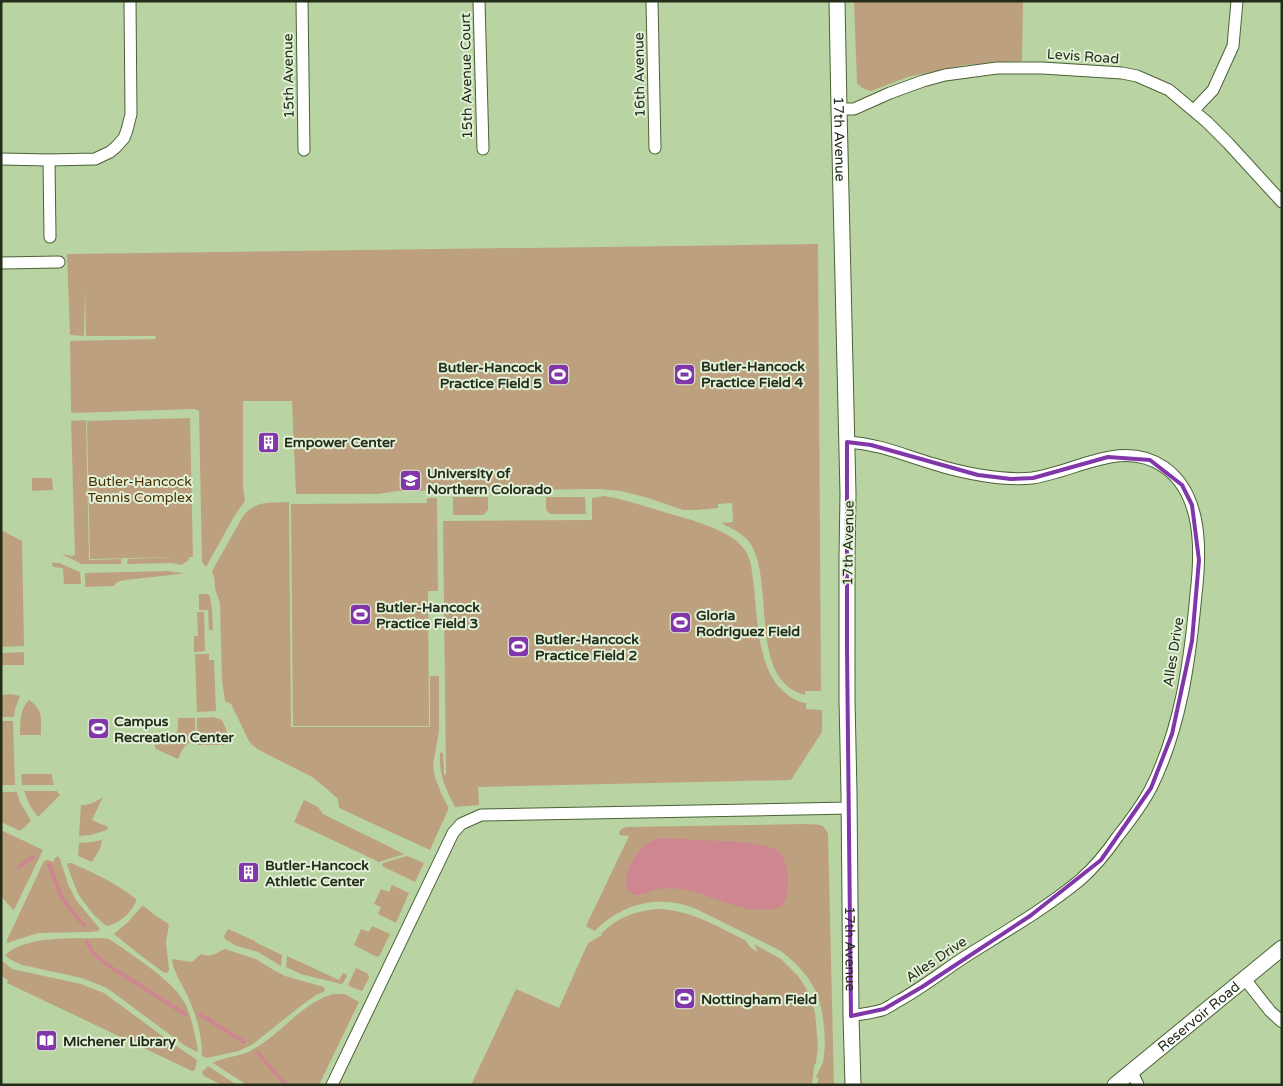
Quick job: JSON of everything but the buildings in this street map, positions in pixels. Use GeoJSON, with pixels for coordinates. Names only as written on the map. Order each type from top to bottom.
{"type":"FeatureCollection","features":[{"type":"Feature","properties":{"kind":"street"},"geometry":{"type":"LineString","coordinates":[[1,159],[95,159],[116,147],[124,138],[131,114],[130,1]]}},
{"type":"Feature","properties":{"kind":"street","name":"15th Avenue"},"geometry":{"type":"LineString","coordinates":[[302,1],[304,150]]}},
{"type":"Feature","properties":{"kind":"street","name":"15th Avenue Court"},"geometry":{"type":"LineString","coordinates":[[479,1],[482,149]]}},
{"type":"Feature","properties":{"kind":"street","name":"16th Avenue"},"geometry":{"type":"LineString","coordinates":[[652,1],[655,148]]}},
{"type":"Feature","properties":{"kind":"street","name":"17th Avenue"},"geometry":{"type":"LineString","coordinates":[[837,1],[848,494],[847,648],[853,1085]]}},
{"type":"Feature","properties":{"kind":"street"},"geometry":{"type":"LineString","coordinates":[[1194,110],[1213,90],[1233,46],[1237,1]]}},
{"type":"Feature","properties":{"kind":"street","name":"Levis Road"},"geometry":{"type":"LineString","coordinates":[[839,109],[854,109],[890,93],[945,75],[997,68],[1106,71],[1130,75],[1158,84],[1169,90],[1194,110],[1228,143],[1282,202]]}},
{"type":"Feature","properties":{"kind":"street"},"geometry":{"type":"LineString","coordinates":[[49,160],[50,236]]}},
{"type":"Feature","properties":{"kind":"street"},"geometry":{"type":"LineString","coordinates":[[1,263],[59,262]]}},
{"type":"Feature","properties":{"kind":"street","name":"Alles Drive"},"geometry":{"type":"LineString","coordinates":[[847,442],[871,444],[935,465],[978,475],[1011,479],[1033,478],[1108,457],[1129,455],[1150,460],[1166,468],[1182,485],[1192,505],[1198,539],[1199,573],[1192,641],[1181,702],[1172,734],[1151,788],[1137,811],[1101,860],[1080,879],[1030,916],[954,963],[922,987],[884,1009],[851,1016]]}},
{"type":"Feature","properties":{"kind":"street"},"geometry":{"type":"LineString","coordinates":[[332,1085],[453,833],[461,824],[481,815],[850,808]]}},
{"type":"Feature","properties":{"kind":"street","name":"Reservoir Road"},"geometry":{"type":"LineString","coordinates":[[1115,1085],[1135,1078],[1244,978],[1282,948]]}},
{"type":"Feature","properties":{"kind":"street"},"geometry":{"type":"LineString","coordinates":[[1244,978],[1270,1011],[1282,1022]]}},
{"type":"Feature","properties":{"kind":"highlighted area"},"geometry":{"type":"Polygon","coordinates":[[[847,442],[871,445],[978,475],[1011,479],[1033,478],[1108,457],[1150,460],[1182,485],[1192,505],[1199,560],[1192,641],[1172,734],[1151,788],[1101,860],[1030,916],[922,987],[884,1009],[851,1016],[847,648],[847,442]]]}},
{"type":"Feature","properties":{"kind":"green space"},"geometry":{"type":"Polygon","coordinates":[[[854,1],[1023,1],[1022,61],[964,65],[908,77],[871,91],[862,88],[857,83],[854,1]]]}},
{"type":"Feature","properties":{"kind":"green space"},"geometry":{"type":"Polygon","coordinates":[[[818,244],[821,691],[805,691],[805,695],[787,686],[776,671],[769,651],[757,560],[750,543],[737,532],[721,523],[733,522],[732,503],[718,504],[718,508],[683,510],[621,491],[599,489],[296,494],[292,401],[243,401],[243,487],[245,501],[206,567],[202,562],[199,411],[195,409],[73,413],[71,411],[70,341],[155,339],[156,336],[86,336],[85,289],[84,336],[70,335],[67,254],[818,244]]]}},
{"type":"Feature","properties":{"kind":"green space","name":"Butler-Hancock Tennis Complex"},"geometry":{"type":"Polygon","coordinates":[[[190,418],[193,557],[189,557],[189,560],[181,565],[172,563],[127,564],[128,559],[176,557],[90,559],[87,421],[190,418]]]}},
{"type":"Feature","properties":{"kind":"green space"},"geometry":{"type":"Polygon","coordinates":[[[86,420],[89,560],[121,559],[121,564],[82,564],[61,554],[75,555],[71,421],[86,420]]]}},
{"type":"Feature","properties":{"kind":"green space"},"geometry":{"type":"Polygon","coordinates":[[[32,478],[52,478],[53,490],[32,491],[32,478]]]}},
{"type":"Feature","properties":{"kind":"green space"},"geometry":{"type":"Polygon","coordinates":[[[604,496],[636,503],[708,526],[731,537],[742,546],[750,563],[760,642],[768,670],[783,691],[796,700],[806,703],[806,709],[822,710],[822,732],[791,780],[478,787],[479,805],[455,807],[443,781],[440,761],[440,753],[443,752],[444,774],[446,775],[443,521],[592,520],[592,498],[604,496]]]}},
{"type":"Feature","properties":{"kind":"green space"},"geometry":{"type":"Polygon","coordinates":[[[453,497],[488,497],[488,510],[483,515],[453,515],[453,497]]]}},
{"type":"Feature","properties":{"kind":"green space"},"geometry":{"type":"Polygon","coordinates":[[[546,497],[585,497],[586,514],[550,514],[546,510],[546,497]]]}},
{"type":"Feature","properties":{"kind":"green space","name":"Butler-Hancock Practice Field 3"},"geometry":{"type":"Polygon","coordinates":[[[427,498],[437,498],[438,591],[428,591],[429,726],[293,726],[291,504],[427,503],[427,498]]]}},
{"type":"Feature","properties":{"kind":"green space"},"geometry":{"type":"Polygon","coordinates":[[[289,502],[291,727],[430,727],[430,676],[439,676],[439,731],[433,765],[435,777],[448,810],[430,850],[339,808],[338,799],[314,778],[252,745],[231,704],[225,701],[222,680],[220,604],[212,571],[243,516],[248,511],[264,503],[289,502]]]}},
{"type":"Feature","properties":{"kind":"green space"},"geometry":{"type":"Polygon","coordinates":[[[1,530],[22,541],[24,646],[1,647],[1,530]]]}},
{"type":"Feature","properties":{"kind":"green space"},"geometry":{"type":"Polygon","coordinates":[[[52,563],[59,563],[80,572],[81,584],[64,584],[63,568],[53,567],[52,563]]]}},
{"type":"Feature","properties":{"kind":"green space"},"geometry":{"type":"Polygon","coordinates":[[[168,571],[182,573],[125,580],[117,582],[114,586],[85,587],[85,573],[168,571]]]}},
{"type":"Feature","properties":{"kind":"green space"},"geometry":{"type":"Polygon","coordinates":[[[199,594],[210,596],[213,630],[209,630],[208,610],[199,610],[199,594]]]}},
{"type":"Feature","properties":{"kind":"green space"},"geometry":{"type":"Polygon","coordinates":[[[197,612],[204,612],[205,651],[194,652],[194,636],[198,636],[197,612]]]}},
{"type":"Feature","properties":{"kind":"green space"},"geometry":{"type":"Polygon","coordinates":[[[24,652],[24,665],[1,665],[1,653],[24,652]]]}},
{"type":"Feature","properties":{"kind":"green space"},"geometry":{"type":"Polygon","coordinates":[[[195,654],[209,654],[209,660],[214,660],[216,711],[197,712],[195,654]]]}},
{"type":"Feature","properties":{"kind":"green space"},"geometry":{"type":"Polygon","coordinates":[[[11,694],[20,696],[14,717],[1,717],[1,695],[11,694]]]}},
{"type":"Feature","properties":{"kind":"green space"},"geometry":{"type":"Polygon","coordinates":[[[29,700],[39,711],[41,735],[20,735],[22,712],[29,700]]]}},
{"type":"Feature","properties":{"kind":"green space"},"geometry":{"type":"Polygon","coordinates":[[[213,717],[222,720],[228,742],[225,742],[225,745],[197,745],[197,718],[213,717]]]}},
{"type":"Feature","properties":{"kind":"green space"},"geometry":{"type":"Polygon","coordinates":[[[178,718],[195,718],[196,741],[187,745],[178,759],[156,749],[155,745],[158,739],[176,736],[178,718]]]}},
{"type":"Feature","properties":{"kind":"green space"},"geometry":{"type":"Polygon","coordinates":[[[1,721],[13,721],[15,785],[1,785],[1,721]]]}},
{"type":"Feature","properties":{"kind":"green space"},"geometry":{"type":"Polygon","coordinates":[[[21,774],[52,774],[54,785],[22,785],[21,774]]]}},
{"type":"Feature","properties":{"kind":"green space"},"geometry":{"type":"Polygon","coordinates":[[[24,791],[57,791],[60,795],[38,817],[30,806],[24,791]]]}},
{"type":"Feature","properties":{"kind":"green space"},"geometry":{"type":"Polygon","coordinates":[[[1,792],[17,792],[20,802],[31,821],[20,831],[1,822],[1,792]]]}},
{"type":"Feature","properties":{"kind":"green space"},"geometry":{"type":"Polygon","coordinates":[[[103,797],[92,820],[108,827],[107,830],[91,835],[79,836],[81,805],[90,804],[103,797]]]}},
{"type":"Feature","properties":{"kind":"green space"},"geometry":{"type":"Polygon","coordinates":[[[304,800],[318,807],[323,814],[404,854],[379,862],[294,822],[304,800]]]}},
{"type":"Feature","properties":{"kind":"green space"},"geometry":{"type":"Polygon","coordinates":[[[805,824],[822,826],[828,834],[834,1085],[816,1085],[819,1079],[816,1077],[823,1062],[825,1046],[823,1018],[817,994],[801,969],[779,950],[696,909],[669,902],[655,902],[629,908],[606,921],[595,931],[586,926],[629,836],[619,834],[620,830],[626,827],[805,824]]]}},
{"type":"Feature","properties":{"kind":"green space"},"geometry":{"type":"Polygon","coordinates":[[[1,830],[43,850],[13,910],[1,896],[1,830]]]}},
{"type":"Feature","properties":{"kind":"green space"},"geometry":{"type":"Polygon","coordinates":[[[102,840],[100,849],[92,862],[78,856],[79,843],[102,840]]]}},
{"type":"Feature","properties":{"kind":"green space"},"geometry":{"type":"Polygon","coordinates":[[[58,856],[76,900],[100,929],[90,932],[38,933],[7,943],[44,861],[53,862],[58,856]]]}},
{"type":"Feature","properties":{"kind":"green space"},"geometry":{"type":"Polygon","coordinates":[[[407,856],[424,863],[415,882],[382,866],[383,863],[407,856]]]}},
{"type":"Feature","properties":{"kind":"green space"},"geometry":{"type":"Polygon","coordinates":[[[68,863],[113,883],[128,893],[136,899],[133,907],[120,920],[106,926],[93,914],[78,894],[67,865],[68,863]]]}},
{"type":"Feature","properties":{"kind":"green space"},"geometry":{"type":"Polygon","coordinates":[[[392,885],[409,893],[396,923],[378,914],[381,907],[374,904],[381,889],[389,892],[392,885]]]}},
{"type":"Feature","properties":{"kind":"green space"},"geometry":{"type":"Polygon","coordinates":[[[142,906],[169,924],[166,942],[169,970],[167,973],[163,972],[114,934],[142,906]]]}},
{"type":"Feature","properties":{"kind":"green space","name":"Nottingham Field"},"geometry":{"type":"Polygon","coordinates":[[[657,909],[692,915],[712,924],[745,940],[750,947],[758,952],[754,944],[781,959],[798,976],[806,988],[815,1013],[818,1046],[812,1085],[471,1085],[516,989],[559,1008],[588,943],[602,935],[607,928],[620,920],[634,914],[657,909]]]}},
{"type":"Feature","properties":{"kind":"green space"},"geometry":{"type":"Polygon","coordinates":[[[372,926],[390,934],[380,955],[377,957],[354,945],[361,929],[369,932],[372,926]]]}},
{"type":"Feature","properties":{"kind":"green space"},"geometry":{"type":"Polygon","coordinates":[[[228,929],[282,955],[281,966],[258,952],[237,946],[225,939],[224,936],[228,929]]]}},
{"type":"Feature","properties":{"kind":"green space"},"geometry":{"type":"Polygon","coordinates":[[[109,939],[143,962],[181,996],[192,1021],[197,1052],[184,1045],[107,988],[82,978],[22,965],[5,955],[25,944],[38,941],[109,939]]]}},
{"type":"Feature","properties":{"kind":"green space"},"geometry":{"type":"Polygon","coordinates":[[[225,949],[256,959],[285,976],[324,987],[325,991],[302,1005],[253,1044],[239,1051],[207,1058],[202,1056],[200,1032],[196,1017],[176,973],[172,959],[192,962],[201,954],[211,955],[225,949]]]}},
{"type":"Feature","properties":{"kind":"green space"},"geometry":{"type":"Polygon","coordinates":[[[287,956],[339,980],[343,973],[347,976],[341,984],[301,974],[286,967],[287,956]]]}},
{"type":"Feature","properties":{"kind":"green space"},"geometry":{"type":"Polygon","coordinates":[[[1,960],[12,969],[81,984],[104,993],[197,1060],[195,1070],[192,1071],[7,983],[8,980],[1,976],[1,960]]]}},
{"type":"Feature","properties":{"kind":"green space"},"geometry":{"type":"Polygon","coordinates":[[[356,968],[367,973],[369,976],[362,991],[348,985],[356,968]]]}},
{"type":"Feature","properties":{"kind":"green space"},"geometry":{"type":"Polygon","coordinates":[[[333,994],[345,994],[359,1002],[319,1085],[247,1085],[213,1063],[252,1050],[269,1039],[303,1010],[322,998],[333,994]]]}},
{"type":"Feature","properties":{"kind":"green space"},"geometry":{"type":"Polygon","coordinates":[[[208,1066],[237,1085],[222,1085],[204,1076],[202,1072],[208,1066]]]}},
{"type":"Feature","properties":{"kind":"shaded area"},"geometry":{"type":"Polygon","coordinates":[[[663,838],[742,842],[775,849],[782,856],[787,869],[788,891],[783,904],[774,909],[749,909],[691,891],[674,888],[657,889],[639,895],[632,894],[627,888],[626,880],[632,862],[644,846],[652,841],[663,838]]]}},
{"type":"Feature","properties":{"kind":"waterway"},"geometry":{"type":"LineString","coordinates":[[19,867],[33,857]]}},
{"type":"Feature","properties":{"kind":"waterway"},"geometry":{"type":"LineString","coordinates":[[49,864],[61,896],[84,925]]}},
{"type":"Feature","properties":{"kind":"waterway"},"geometry":{"type":"LineString","coordinates":[[87,942],[93,953],[112,968],[185,1014]]}},
{"type":"Feature","properties":{"kind":"waterway"},"geometry":{"type":"LineString","coordinates":[[200,1014],[244,1042]]}},
{"type":"Feature","properties":{"kind":"waterway"},"geometry":{"type":"LineString","coordinates":[[258,1053],[286,1085]]}},
{"type":"Feature","properties":{"kind":"place","name":"Butler-Hancock Practice Field 4"},"geometry":{"type":"Point","coordinates":[685,374]}},
{"type":"Feature","properties":{"kind":"place","name":"Butler-Hancock Practice Field 5"},"geometry":{"type":"Point","coordinates":[558,375]}},
{"type":"Feature","properties":{"kind":"place","name":"Empower Center"},"geometry":{"type":"Point","coordinates":[268,442]}},
{"type":"Feature","properties":{"kind":"place","name":"University of Northern Colorado"},"geometry":{"type":"Point","coordinates":[411,481]}},
{"type":"Feature","properties":{"kind":"place","name":"Butler-Hancock Practice Field 3"},"geometry":{"type":"Point","coordinates":[360,615]}},
{"type":"Feature","properties":{"kind":"place","name":"Gloria Rodriguez Field"},"geometry":{"type":"Point","coordinates":[680,623]}},
{"type":"Feature","properties":{"kind":"place","name":"Butler-Hancock Practice Field 2"},"geometry":{"type":"Point","coordinates":[519,647]}},
{"type":"Feature","properties":{"kind":"place","name":"Campus Recreation Center"},"geometry":{"type":"Point","coordinates":[98,729]}},
{"type":"Feature","properties":{"kind":"place","name":"Butler-Hancock Athletic Center"},"geometry":{"type":"Point","coordinates":[249,873]}},
{"type":"Feature","properties":{"kind":"place","name":"Nottingham Field"},"geometry":{"type":"Point","coordinates":[685,999]}},
{"type":"Feature","properties":{"kind":"place","name":"Michener Library"},"geometry":{"type":"Point","coordinates":[47,1041]}}]}
